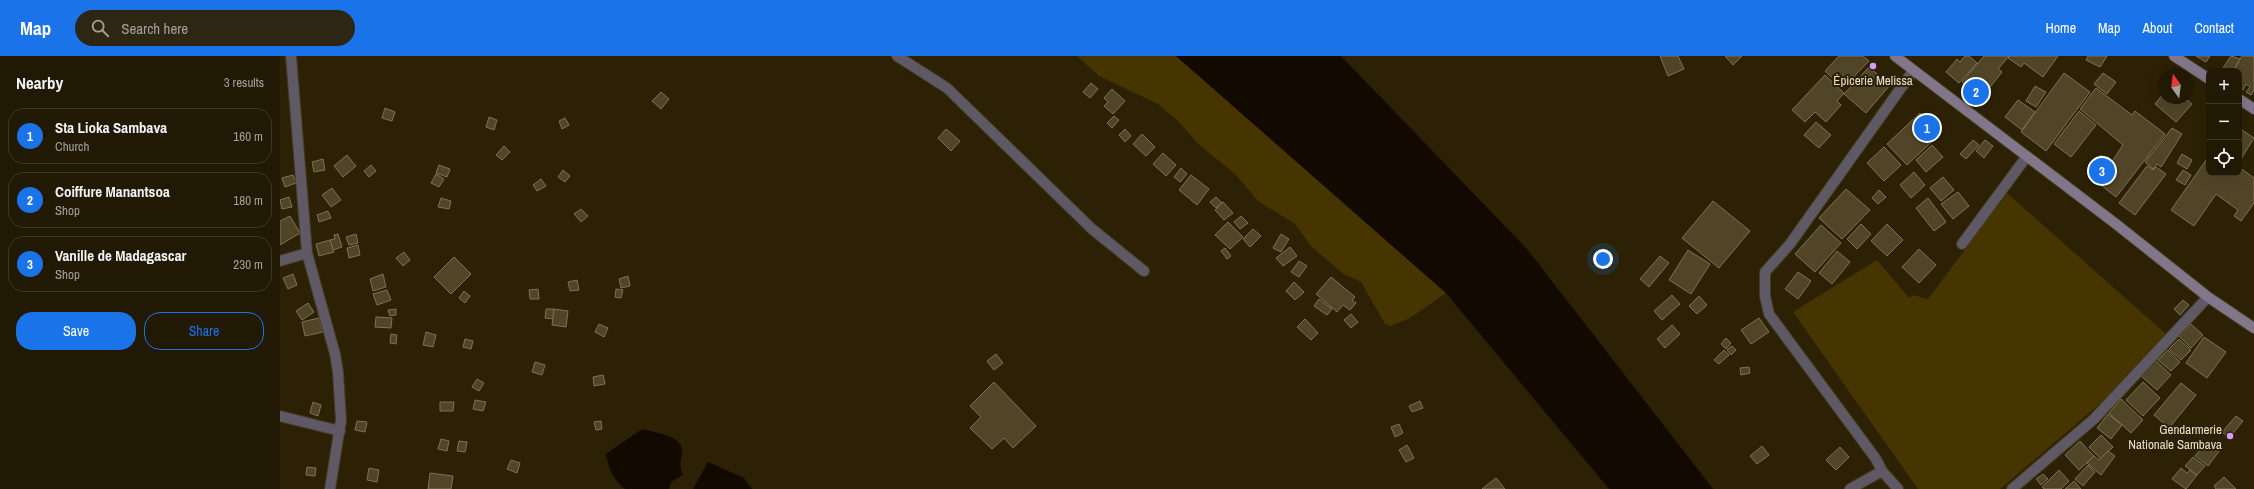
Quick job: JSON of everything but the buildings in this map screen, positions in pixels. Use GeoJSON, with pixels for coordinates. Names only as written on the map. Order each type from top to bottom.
{"type":"FeatureCollection","features":[{"type":"Feature","properties":{"kind":"main road"},"geometry":{"type":"LineString","coordinates":[[1895,56],[2208,296],[2254,328]]}},
{"type":"Feature","properties":{"kind":"main road"},"geometry":{"type":"LineString","coordinates":[[2174,56],[2206,77]]}},
{"type":"Feature","properties":{"kind":"main road"},"geometry":{"type":"LineString","coordinates":[[2242,101],[2254,109]]}},
{"type":"Feature","properties":{"kind":"street"},"geometry":{"type":"LineString","coordinates":[[291,56],[307,253],[335,354],[338,372],[340,431],[330,489]]}},
{"type":"Feature","properties":{"kind":"street"},"geometry":{"type":"LineString","coordinates":[[897,56],[947,88],[1092,229],[1144,271]]}},
{"type":"Feature","properties":{"kind":"street"},"geometry":{"type":"LineString","coordinates":[[1898,489],[1882,470],[1876,459],[1769,314],[1765,296],[1765,272],[1790,244],[1913,71]]}},
{"type":"Feature","properties":{"kind":"street"},"geometry":{"type":"LineString","coordinates":[[1962,244],[2027,156]]}},
{"type":"Feature","properties":{"kind":"street"},"geometry":{"type":"LineString","coordinates":[[280,261],[307,253]]}},
{"type":"Feature","properties":{"kind":"street"},"geometry":{"type":"LineString","coordinates":[[2012,489],[2094,419],[2208,296]]}},
{"type":"Feature","properties":{"kind":"street"},"geometry":{"type":"LineString","coordinates":[[280,416],[340,431]]}},
{"type":"Feature","properties":{"kind":"street"},"geometry":{"type":"LineString","coordinates":[[1850,489],[1882,470]]}},
{"type":"Feature","properties":{"kind":"shaded area"},"geometry":{"type":"Polygon","coordinates":[[[1077,56],[1176,56],[1446,293],[1410,318],[1391,326],[1385,324],[1361,282],[1342,273],[1311,246],[1295,224],[1258,201],[1236,175],[1197,143],[1180,123],[1158,104],[1099,76],[1077,56]]]}},
{"type":"Feature","properties":{"kind":"shaded area"},"geometry":{"type":"Polygon","coordinates":[[[1176,56],[1341,56],[1527,249],[1713,489],[1609,489],[1446,293],[1176,56]]]}},
{"type":"Feature","properties":{"kind":"shaded area"},"geometry":{"type":"Polygon","coordinates":[[[2007,193],[2167,335],[2108,397],[2000,489],[1918,489],[1793,312],[1877,260],[1909,298],[1913,295],[1928,299],[2007,193]]]}},
{"type":"Feature","properties":{"kind":"shaded area"},"geometry":{"type":"Polygon","coordinates":[[[642,429],[666,435],[681,445],[682,450],[680,464],[683,475],[671,482],[669,489],[625,489],[615,478],[610,469],[606,454],[642,429]]]}},
{"type":"Feature","properties":{"kind":"shaded area"},"geometry":{"type":"Polygon","coordinates":[[[708,462],[744,478],[752,489],[693,489],[708,462]]]}},
{"type":"Feature","properties":{"kind":"place","name":"Épicerie Melissa"},"geometry":{"type":"Point","coordinates":[1873,66]}},
{"type":"Feature","properties":{"kind":"place","name":"Coiffure Manantsoa"},"geometry":{"type":"Point","coordinates":[1976,92]}},
{"type":"Feature","properties":{"kind":"place","name":"Sta Lioka Sambava"},"geometry":{"type":"Point","coordinates":[1927,128]}},
{"type":"Feature","properties":{"kind":"place","name":"Vanille de Madagascar"},"geometry":{"type":"Point","coordinates":[2102,171]}},
{"type":"Feature","properties":{"kind":"place","name":"Gendarmerie Nationale Sambava"},"geometry":{"type":"Point","coordinates":[2230,436]}}]}
